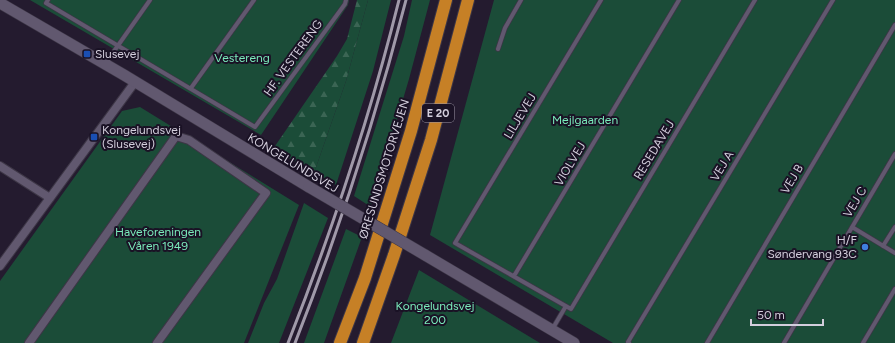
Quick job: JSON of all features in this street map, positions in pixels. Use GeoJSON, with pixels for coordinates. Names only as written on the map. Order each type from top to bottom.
{"type":"FeatureCollection","features":[{"type":"Feature","properties":{"kind":"highway","name":"ØRESUNDSMOTORVEJEN"},"geometry":{"type":"LineString","coordinates":[[340,343],[365,278],[411,131],[446,0]]}},
{"type":"Feature","properties":{"kind":"highway","name":"E 20"},"geometry":{"type":"LineString","coordinates":[[363,343],[394,255],[429,147],[468,0]]}},
{"type":"Feature","properties":{"kind":"street","name":"KONGELUNDSVEJ"},"geometry":{"type":"LineString","coordinates":[[0,3],[574,343]]}},
{"type":"Feature","properties":{"kind":"street"},"geometry":{"type":"LineString","coordinates":[[0,266],[134,82]]}},
{"type":"Feature","properties":{"kind":"street"},"geometry":{"type":"LineString","coordinates":[[29,343],[176,136],[189,140],[266,193],[157,343]]}},
{"type":"Feature","properties":{"kind":"street"},"geometry":{"type":"LineString","coordinates":[[0,166],[50,198]]}},
{"type":"Feature","properties":{"kind":"lane"},"geometry":{"type":"LineString","coordinates":[[105,64],[150,0]]}},
{"type":"Feature","properties":{"kind":"lane"},"geometry":{"type":"LineString","coordinates":[[47,2],[117,46],[191,88],[254,0]]}},
{"type":"Feature","properties":{"kind":"lane","name":"HF. VESTERENG"},"geometry":{"type":"LineString","coordinates":[[191,88],[256,127],[345,4],[346,0]]}},
{"type":"Feature","properties":{"kind":"lane"},"geometry":{"type":"LineString","coordinates":[[498,49],[505,28],[521,0]]}},
{"type":"Feature","properties":{"kind":"lane","name":"LILJEVEJ"},"geometry":{"type":"LineString","coordinates":[[514,276],[455,243],[601,0]]}},
{"type":"Feature","properties":{"kind":"lane","name":"VIOLVEJ"},"geometry":{"type":"LineString","coordinates":[[514,276],[679,0]]}},
{"type":"Feature","properties":{"kind":"lane","name":"RESEDAVEJ"},"geometry":{"type":"LineString","coordinates":[[566,306],[571,310],[755,0]]}},
{"type":"Feature","properties":{"kind":"lane","name":"VEJ A"},"geometry":{"type":"LineString","coordinates":[[628,343],[833,0]]}},
{"type":"Feature","properties":{"kind":"lane","name":"VEJ B"},"geometry":{"type":"LineString","coordinates":[[707,343],[895,25]]}},
{"type":"Feature","properties":{"kind":"lane","name":"VEJ C"},"geometry":{"type":"LineString","coordinates":[[784,343],[895,154]]}},
{"type":"Feature","properties":{"kind":"lane"},"geometry":{"type":"LineString","coordinates":[[852,227],[895,252]]}},
{"type":"Feature","properties":{"kind":"lane"},"geometry":{"type":"LineString","coordinates":[[883,246],[895,227]]}},
{"type":"Feature","properties":{"kind":"lane"},"geometry":{"type":"LineString","coordinates":[[514,276],[566,306],[552,330]]}},
{"type":"Feature","properties":{"kind":"lane"},"geometry":{"type":"LineString","coordinates":[[863,343],[895,289]]}},
{"type":"Feature","properties":{"kind":"green space","name":"Vestereng"},"geometry":{"type":"Polygon","coordinates":[[[30,0],[349,0],[348,5],[261,135],[30,0]]]}},
{"type":"Feature","properties":{"kind":"green space"},"geometry":{"type":"Polygon","coordinates":[[[357,0],[368,0],[346,81],[314,173],[273,149],[347,39],[357,0]]]}},
{"type":"Feature","properties":{"kind":"green space"},"geometry":{"type":"Polygon","coordinates":[[[368,0],[391,0],[373,71],[336,185],[314,173],[346,81],[368,0]]]}},
{"type":"Feature","properties":{"kind":"green space"},"geometry":{"type":"Polygon","coordinates":[[[412,0],[430,0],[409,79],[371,207],[354,196],[404,36],[412,0]]]}},
{"type":"Feature","properties":{"kind":"green space","name":"Mejlgaarden"},"geometry":{"type":"Polygon","coordinates":[[[494,0],[895,0],[895,343],[613,343],[430,235],[494,0]]]}},
{"type":"Feature","properties":{"kind":"green space","name":"Haveforeningen Våren 1949"},"geometry":{"type":"Polygon","coordinates":[[[140,107],[299,205],[244,343],[0,343],[0,281],[122,111],[140,107]]]}},
{"type":"Feature","properties":{"kind":"green space"},"geometry":{"type":"Polygon","coordinates":[[[304,203],[328,218],[279,343],[248,343],[264,303],[277,279],[304,203]]]}},
{"type":"Feature","properties":{"kind":"green space"},"geometry":{"type":"Polygon","coordinates":[[[346,229],[362,237],[324,343],[304,343],[346,229]]]}},
{"type":"Feature","properties":{"kind":"green space","name":"Kongelundsvej 200"},"geometry":{"type":"Polygon","coordinates":[[[419,270],[540,343],[391,343],[419,270]]]}},
{"type":"Feature","properties":{"kind":"railway"},"geometry":{"type":"LineString","coordinates":[[288,343],[320,259],[363,130],[399,0]]}},
{"type":"Feature","properties":{"kind":"railway"},"geometry":{"type":"LineString","coordinates":[[295,343],[327,259],[356,173],[406,0]]}},
{"type":"Feature","properties":{"kind":"place","name":"Slusevej"},"geometry":{"type":"Point","coordinates":[87,54]}},
{"type":"Feature","properties":{"kind":"place","name":"Kongelundsvej (Slusevej)"},"geometry":{"type":"Point","coordinates":[94,137]}},
{"type":"Feature","properties":{"kind":"place","name":"H/F Søndervang 93C"},"geometry":{"type":"Point","coordinates":[865,247]}}]}
